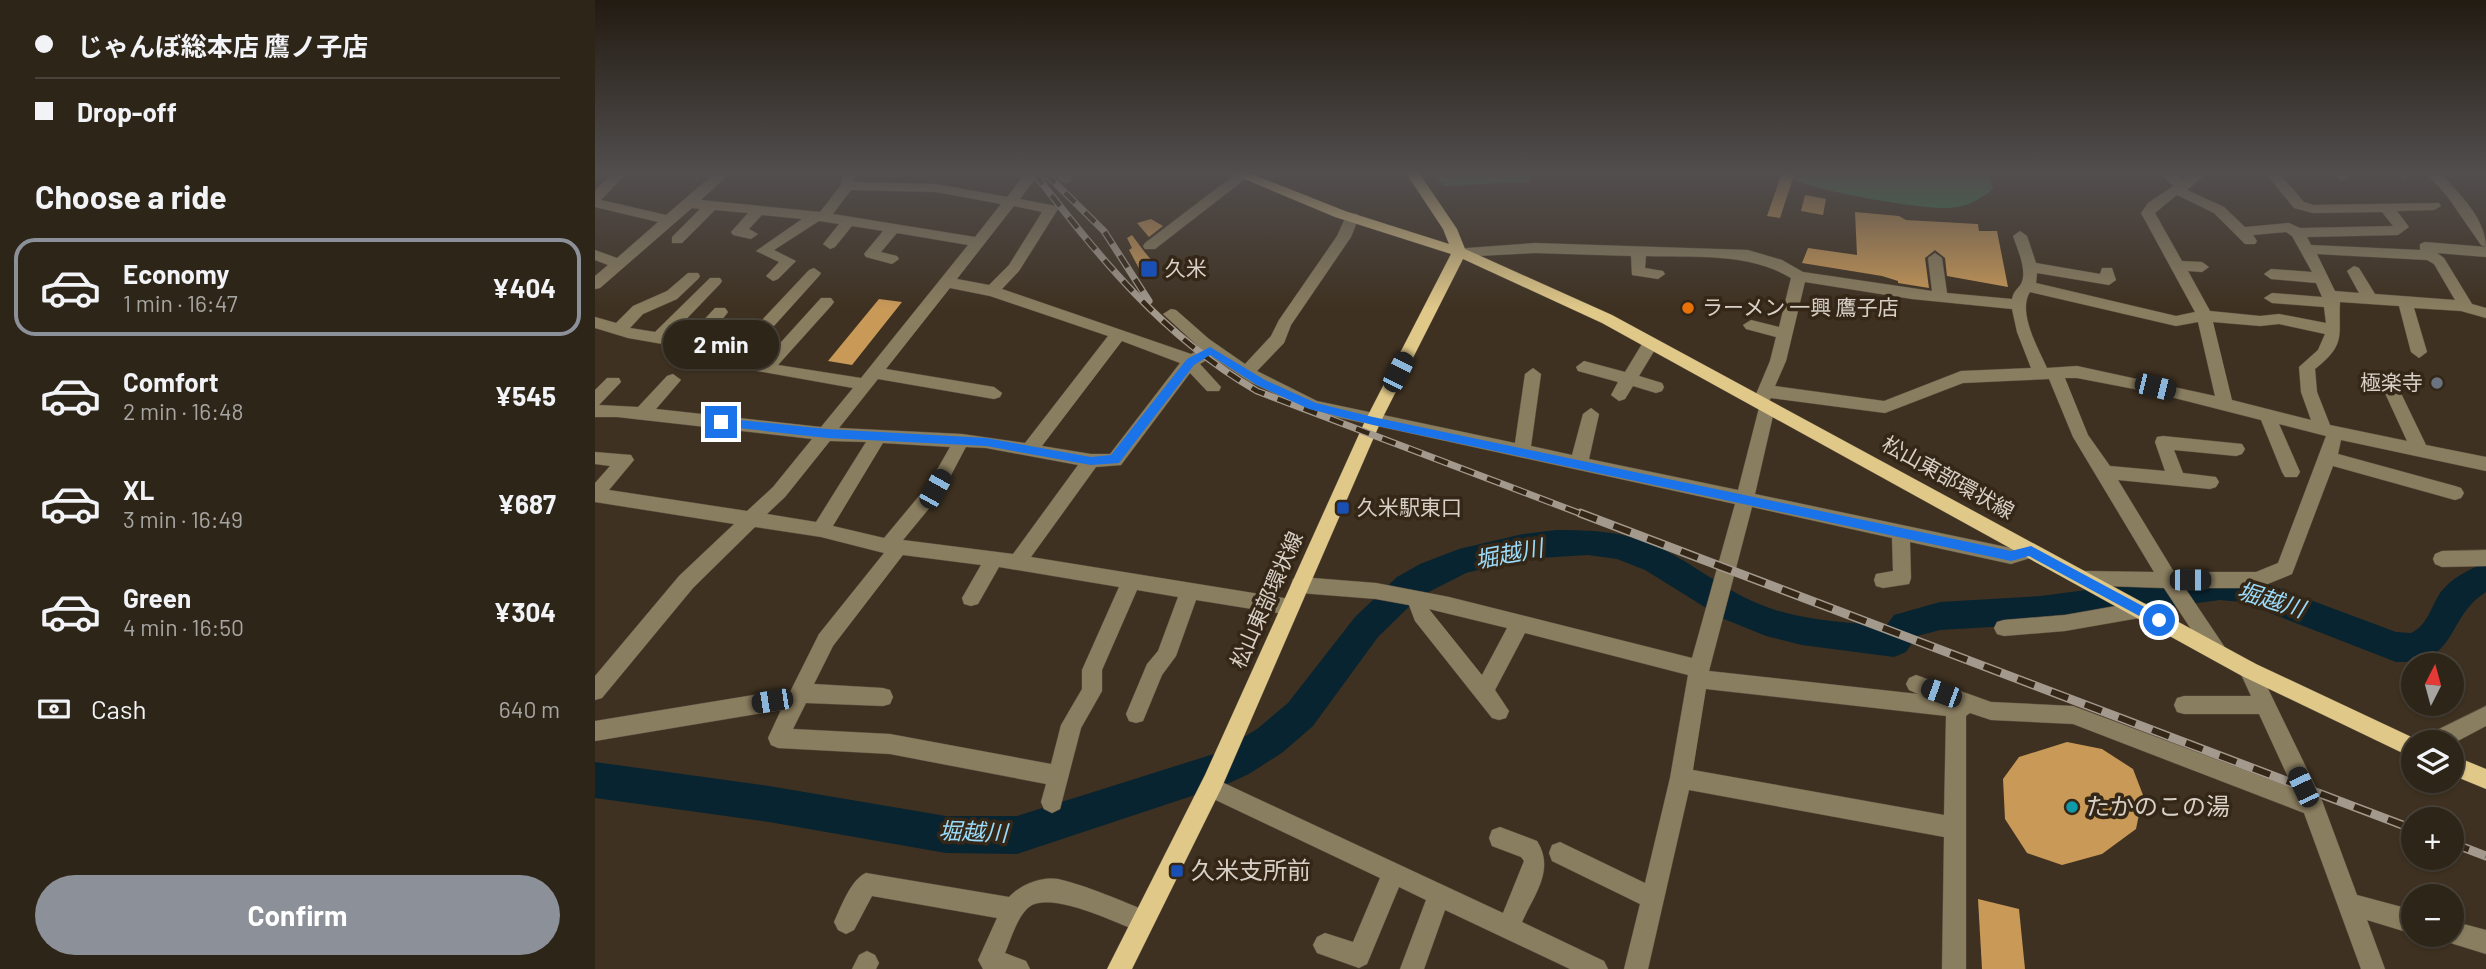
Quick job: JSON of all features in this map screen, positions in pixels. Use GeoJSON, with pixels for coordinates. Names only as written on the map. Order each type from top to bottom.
{"type":"FeatureCollection","features":[{"type":"Feature","properties":{"kind":"main road"},"geometry":{"type":"LineString","coordinates":[[1353,218],[1458,251]]}},
{"type":"Feature","properties":{"kind":"main road"},"geometry":{"type":"LineString","coordinates":[[1443,218],[1458,251]]}},
{"type":"Feature","properties":{"kind":"main road","name":"松山東部環状線"},"geometry":{"type":"LineString","coordinates":[[1119,969],[1212,785],[1373,421],[1458,251],[1545,289],[1764,401],[2249,670],[2401,742]]}},
{"type":"Feature","properties":{"kind":"main road"},"geometry":{"type":"LineString","coordinates":[[2464,770],[2486,779]]}},
{"type":"Feature","properties":{"kind":"street"},"geometry":{"type":"LineString","coordinates":[[661,218],[668,220]]}},
{"type":"Feature","properties":{"kind":"street"},"geometry":{"type":"LineString","coordinates":[[677,240],[699,218]]}},
{"type":"Feature","properties":{"kind":"street"},"geometry":{"type":"LineString","coordinates":[[751,218],[738,232],[751,234]]}},
{"type":"Feature","properties":{"kind":"street"},"geometry":{"type":"LineString","coordinates":[[773,276],[789,261],[763,251],[817,218]]}},
{"type":"Feature","properties":{"kind":"street"},"geometry":{"type":"LineString","coordinates":[[828,218],[980,242]]}},
{"type":"Feature","properties":{"kind":"street"},"geometry":{"type":"LineString","coordinates":[[595,691],[686,582],[779,492],[999,218]]}},
{"type":"Feature","properties":{"kind":"street"},"geometry":{"type":"LineString","coordinates":[[992,291],[1014,268],[1045,218]]}},
{"type":"Feature","properties":{"kind":"street"},"geometry":{"type":"LineString","coordinates":[[1150,246],[1188,218]]}},
{"type":"Feature","properties":{"kind":"street"},"geometry":{"type":"LineString","coordinates":[[1247,372],[1278,339],[1284,324],[1344,237],[1352,218]]}},
{"type":"Feature","properties":{"kind":"street"},"geometry":{"type":"LineString","coordinates":[[2151,218],[2204,316],[2225,404]]}},
{"type":"Feature","properties":{"kind":"street"},"geometry":{"type":"LineString","coordinates":[[2090,582],[2172,586],[2258,580],[2285,568],[2329,458],[2330,431],[2316,413],[2306,381],[2307,367],[2327,352],[2334,330],[2336,323],[2331,300],[2297,233],[2289,228],[2247,237],[2228,218]]}},
{"type":"Feature","properties":{"kind":"street"},"geometry":{"type":"LineString","coordinates":[[2395,218],[2402,227],[2398,230]]}},
{"type":"Feature","properties":{"kind":"street"},"geometry":{"type":"LineString","coordinates":[[2469,218],[2486,242]]}},
{"type":"Feature","properties":{"kind":"street"},"geometry":{"type":"LineString","coordinates":[[595,284],[668,220]]}},
{"type":"Feature","properties":{"kind":"street"},"geometry":{"type":"LineString","coordinates":[[830,244],[849,221]]}},
{"type":"Feature","properties":{"kind":"street"},"geometry":{"type":"LineString","coordinates":[[892,259],[871,254],[894,227]]}},
{"type":"Feature","properties":{"kind":"street"},"geometry":{"type":"LineString","coordinates":[[2297,233],[2398,230],[2439,261],[2467,308]]}},
{"type":"Feature","properties":{"kind":"street"},"geometry":{"type":"LineString","coordinates":[[2020,236],[2030,267],[2028,286],[2021,291],[2019,305],[2026,335],[2081,437],[2105,472],[2172,586],[2217,652]]}},
{"type":"Feature","properties":{"kind":"street"},"geometry":{"type":"LineString","coordinates":[[1458,251],[1535,248],[1748,255],[1777,263],[1799,276],[2019,305]]}},
{"type":"Feature","properties":{"kind":"street"},"geometry":{"type":"LineString","coordinates":[[2307,249],[2486,252]]}},
{"type":"Feature","properties":{"kind":"street"},"geometry":{"type":"LineString","coordinates":[[1639,253],[1637,272],[1658,274]]}},
{"type":"Feature","properties":{"kind":"street"},"geometry":{"type":"LineString","coordinates":[[595,256],[617,263]]}},
{"type":"Feature","properties":{"kind":"street"},"geometry":{"type":"LineString","coordinates":[[1935,258],[1940,293],[1937,296]]}},
{"type":"Feature","properties":{"kind":"street"},"geometry":{"type":"LineString","coordinates":[[2177,266],[2202,267]]}},
{"type":"Feature","properties":{"kind":"street"},"geometry":{"type":"LineString","coordinates":[[2030,267],[2109,280],[2107,271]]}},
{"type":"Feature","properties":{"kind":"street"},"geometry":{"type":"LineString","coordinates":[[2354,271],[2370,299]]}},
{"type":"Feature","properties":{"kind":"street"},"geometry":{"type":"LineString","coordinates":[[733,361],[815,273]]}},
{"type":"Feature","properties":{"kind":"street"},"geometry":{"type":"LineString","coordinates":[[2271,274],[2321,278]]}},
{"type":"Feature","properties":{"kind":"street"},"geometry":{"type":"LineString","coordinates":[[620,329],[638,310],[672,295],[692,276]]}},
{"type":"Feature","properties":{"kind":"street"},"geometry":{"type":"LineString","coordinates":[[1636,969],[1681,778],[1698,674],[1745,501],[1764,401],[1778,361],[1799,276]]}},
{"type":"Feature","properties":{"kind":"street"},"geometry":{"type":"LineString","coordinates":[[659,337],[715,281]]}},
{"type":"Feature","properties":{"kind":"street"},"geometry":{"type":"LineString","coordinates":[[947,282],[992,291],[1183,356],[1213,387]]}},
{"type":"Feature","properties":{"kind":"street"},"geometry":{"type":"LineString","coordinates":[[2028,286],[2164,319],[2188,321],[2204,316],[2260,321],[2279,319],[2334,330]]}},
{"type":"Feature","properties":{"kind":"street"},"geometry":{"type":"LineString","coordinates":[[2272,298],[2370,299],[2467,308],[2486,313]]}},
{"type":"Feature","properties":{"kind":"street"},"geometry":{"type":"LineString","coordinates":[[766,368],[826,302]]}},
{"type":"Feature","properties":{"kind":"street"},"geometry":{"type":"LineString","coordinates":[[2405,302],[2419,352]]}},
{"type":"Feature","properties":{"kind":"street"},"geometry":{"type":"LineString","coordinates":[[689,345],[720,312]]}},
{"type":"Feature","properties":{"kind":"street"},"geometry":{"type":"LineString","coordinates":[[1171,314],[1210,351],[1261,382],[1313,406],[1745,501],[2011,556],[2031,551]]}},
{"type":"Feature","properties":{"kind":"street"},"geometry":{"type":"LineString","coordinates":[[595,322],[628,333],[689,345],[718,358],[766,368],[994,393]]}},
{"type":"Feature","properties":{"kind":"street"},"geometry":{"type":"LineString","coordinates":[[1751,325],[1785,334]]}},
{"type":"Feature","properties":{"kind":"street"},"geometry":{"type":"LineString","coordinates":[[1030,449],[1119,334]]}},
{"type":"Feature","properties":{"kind":"street"},"geometry":{"type":"LineString","coordinates":[[1619,394],[1650,343]]}},
{"type":"Feature","properties":{"kind":"street"},"geometry":{"type":"LineString","coordinates":[[595,411],[642,413],[827,433],[963,440],[1091,461],[1115,460],[1190,362],[1210,351]]}},
{"type":"Feature","properties":{"kind":"street"},"geometry":{"type":"LineString","coordinates":[[1584,368],[1656,387]]}},
{"type":"Feature","properties":{"kind":"street"},"geometry":{"type":"LineString","coordinates":[[1764,401],[1885,407],[1961,377],[2077,372],[2478,463],[2486,479]]}},
{"type":"Feature","properties":{"kind":"street"},"geometry":{"type":"LineString","coordinates":[[1522,451],[1533,374]]}},
{"type":"Feature","properties":{"kind":"street"},"geometry":{"type":"LineString","coordinates":[[642,413],[673,380]]}},
{"type":"Feature","properties":{"kind":"street"},"geometry":{"type":"LineString","coordinates":[[595,400],[613,382]]}},
{"type":"Feature","properties":{"kind":"street"},"geometry":{"type":"LineString","coordinates":[[2379,387],[2390,387],[2420,450]]}},
{"type":"Feature","properties":{"kind":"street"},"geometry":{"type":"LineString","coordinates":[[1579,464],[1591,414]]}},
{"type":"Feature","properties":{"kind":"street"},"geometry":{"type":"LineString","coordinates":[[2267,415],[2291,472]]}},
{"type":"Feature","properties":{"kind":"street"},"geometry":{"type":"LineString","coordinates":[[821,530],[879,436]]}},
{"type":"Feature","properties":{"kind":"street"},"geometry":{"type":"LineString","coordinates":[[963,440],[935,489],[826,640],[778,738],[890,744],[1059,776]]}},
{"type":"Feature","properties":{"kind":"street"},"geometry":{"type":"LineString","coordinates":[[2176,478],[2163,442],[2236,449]]}},
{"type":"Feature","properties":{"kind":"street"},"geometry":{"type":"LineString","coordinates":[[595,495],[625,460],[598,458]]}},
{"type":"Feature","properties":{"kind":"street"},"geometry":{"type":"LineString","coordinates":[[2329,458],[2455,493]]}},
{"type":"Feature","properties":{"kind":"street"},"geometry":{"type":"LineString","coordinates":[[1017,563],[1039,529],[1091,461]]}},
{"type":"Feature","properties":{"kind":"street"},"geometry":{"type":"LineString","coordinates":[[2105,472],[2210,482]]}},
{"type":"Feature","properties":{"kind":"street"},"geometry":{"type":"LineString","coordinates":[[595,495],[821,530],[894,547],[994,559],[1290,607]]}},
{"type":"Feature","properties":{"kind":"street"},"geometry":{"type":"LineString","coordinates":[[1883,580],[1902,578],[1901,533]]}},
{"type":"Feature","properties":{"kind":"street"},"geometry":{"type":"LineString","coordinates":[[2442,559],[2486,558]]}},
{"type":"Feature","properties":{"kind":"street"},"geometry":{"type":"LineString","coordinates":[[971,598],[994,559]]}},
{"type":"Feature","properties":{"kind":"street"},"geometry":{"type":"LineString","coordinates":[[1052,802],[1071,725],[1092,691],[1092,670],[1131,582]]}},
{"type":"Feature","properties":{"kind":"street"},"geometry":{"type":"LineString","coordinates":[[1300,585],[1386,592],[1415,598],[1520,623],[1698,674],[1991,711],[2073,715],[2312,806]]}},
{"type":"Feature","properties":{"kind":"street"},"geometry":{"type":"LineString","coordinates":[[1136,714],[1154,670],[1166,656],[1190,591]]}},
{"type":"Feature","properties":{"kind":"street"},"geometry":{"type":"LineString","coordinates":[[1415,598],[1422,615],[1499,710]]}},
{"type":"Feature","properties":{"kind":"street"},"geometry":{"type":"LineString","coordinates":[[2004,628],[2065,623],[2136,608]]}},
{"type":"Feature","properties":{"kind":"street"},"geometry":{"type":"LineString","coordinates":[[1484,691],[1520,623]]}},
{"type":"Feature","properties":{"kind":"street"},"geometry":{"type":"LineString","coordinates":[[2249,670],[2312,806],[2373,969]]}},
{"type":"Feature","properties":{"kind":"street"},"geometry":{"type":"LineString","coordinates":[[1916,684],[1991,711]]}},
{"type":"Feature","properties":{"kind":"street"},"geometry":{"type":"LineString","coordinates":[[595,731],[798,697],[883,697]]}},
{"type":"Feature","properties":{"kind":"street"},"geometry":{"type":"LineString","coordinates":[[2184,705],[2265,705]]}},
{"type":"Feature","properties":{"kind":"street"},"geometry":{"type":"LineString","coordinates":[[1954,969],[1956,707]]}},
{"type":"Feature","properties":{"kind":"street"},"geometry":{"type":"LineString","coordinates":[[2457,730],[2486,715]]}},
{"type":"Feature","properties":{"kind":"street"},"geometry":{"type":"LineString","coordinates":[[1681,778],[1955,828]]}},
{"type":"Feature","properties":{"kind":"street"},"geometry":{"type":"LineString","coordinates":[[1212,785],[1596,969]]}},
{"type":"Feature","properties":{"kind":"street"},"geometry":{"type":"LineString","coordinates":[[1500,838],[1529,849],[1535,859],[1534,869],[1509,928]]}},
{"type":"Feature","properties":{"kind":"street"},"geometry":{"type":"LineString","coordinates":[[1560,853],[1653,898]]}},
{"type":"Feature","properties":{"kind":"street"},"geometry":{"type":"LineString","coordinates":[[1325,945],[1359,956],[1394,874]]}},
{"type":"Feature","properties":{"kind":"street"},"geometry":{"type":"LineString","coordinates":[[846,922],[866,884],[1013,909]]}},
{"type":"Feature","properties":{"kind":"street"},"geometry":{"type":"LineString","coordinates":[[1018,969],[990,960],[1013,909],[1026,895],[1056,890],[1143,920]]}},
{"type":"Feature","properties":{"kind":"street"},"geometry":{"type":"LineString","coordinates":[[1412,969],[1439,895]]}},
{"type":"Feature","properties":{"kind":"street"},"geometry":{"type":"LineString","coordinates":[[2350,904],[2401,919]]}},
{"type":"Feature","properties":{"kind":"street"},"geometry":{"type":"LineString","coordinates":[[2464,936],[2486,942]]}},
{"type":"Feature","properties":{"kind":"building"},"geometry":{"type":"Polygon","coordinates":[[[1855,218],[1903,218],[1978,224],[1979,231],[1997,231],[2008,287],[1947,276],[1945,258],[1935,250],[1925,258],[1929,288],[1898,283],[1882,276],[1802,263],[1808,248],[1857,255],[1855,218]]]}},
{"type":"Feature","properties":{"kind":"building"},"geometry":{"type":"Polygon","coordinates":[[[1151,219],[1163,226],[1149,237],[1137,223],[1151,219]]]}},
{"type":"Feature","properties":{"kind":"building"},"geometry":{"type":"Polygon","coordinates":[[[1132,235],[1157,267],[1141,272],[1129,250],[1132,248],[1127,238],[1132,235]]]}},
{"type":"Feature","properties":{"kind":"building"},"geometry":{"type":"Polygon","coordinates":[[[879,299],[902,302],[852,365],[828,361],[879,299]]]}},
{"type":"Feature","properties":{"kind":"building","name":"たかのこの湯"},"geometry":{"type":"Polygon","coordinates":[[[2067,742],[2102,749],[2133,769],[2143,795],[2136,829],[2102,854],[2062,865],[2027,853],[2005,819],[2003,779],[2019,757],[2067,742]]]}},
{"type":"Feature","properties":{"kind":"building"},"geometry":{"type":"Polygon","coordinates":[[[1978,899],[2019,909],[2025,969],[1982,969],[1978,899]]]}},
{"type":"Feature","properties":{"kind":"waterway","name":"堀越川"},"geometry":{"type":"LineString","coordinates":[[595,780],[769,804],[946,835],[1017,835],[1225,768],[1248,755],[1270,741],[1300,715],[1379,612],[1408,587],[1459,562],[1523,546],[1556,543],[1617,546],[1643,554],[1722,602],[1766,622],[1820,634],[1894,642],[1906,625],[1940,616],[2041,610],[2220,586],[2243,589],[2396,647],[2411,647],[2422,645],[2430,639],[2458,595],[2486,576]]}},
{"type":"Feature","properties":{"kind":"railway"},"geometry":{"type":"LineString","coordinates":[[1070,218],[1109,265],[1162,320],[1222,369],[1257,391],[1584,515]]}},
{"type":"Feature","properties":{"kind":"railway"},"geometry":{"type":"LineString","coordinates":[[1091,218],[1104,231],[1149,301]]}},
{"type":"Feature","properties":{"kind":"railway"},"geometry":{"type":"LineString","coordinates":[[1580,513],[2401,824]]}},
{"type":"Feature","properties":{"kind":"railway"},"geometry":{"type":"LineString","coordinates":[[2464,848],[2486,856]]}},
{"type":"Feature","properties":{"kind":"place","name":"久米"},"geometry":{"type":"Point","coordinates":[1149,269]}},
{"type":"Feature","properties":{"kind":"place","name":"ラーメン 一興 鷹子店"},"geometry":{"type":"Point","coordinates":[1688,308]}},
{"type":"Feature","properties":{"kind":"place","name":"極楽寺"},"geometry":{"type":"Point","coordinates":[2437,383]}},
{"type":"Feature","properties":{"kind":"place","name":"久米駅東口"},"geometry":{"type":"Point","coordinates":[1343,508]}},
{"type":"Feature","properties":{"kind":"place","name":"たかのこの湯"},"geometry":{"type":"Point","coordinates":[2072,807]}},
{"type":"Feature","properties":{"kind":"place","name":"久米支所前"},"geometry":{"type":"Point","coordinates":[1177,871]}},
{"type":"Feature","properties":{"kind":"route"},"geometry":{"type":"LineString","coordinates":[[721,422],[827,433],[986,442],[1091,461],[1115,460],[1190,362],[1210,351],[1261,382],[1313,406],[1373,421],[1516,449],[1745,501],[2011,556],[2031,551],[2159,620]]}}]}
